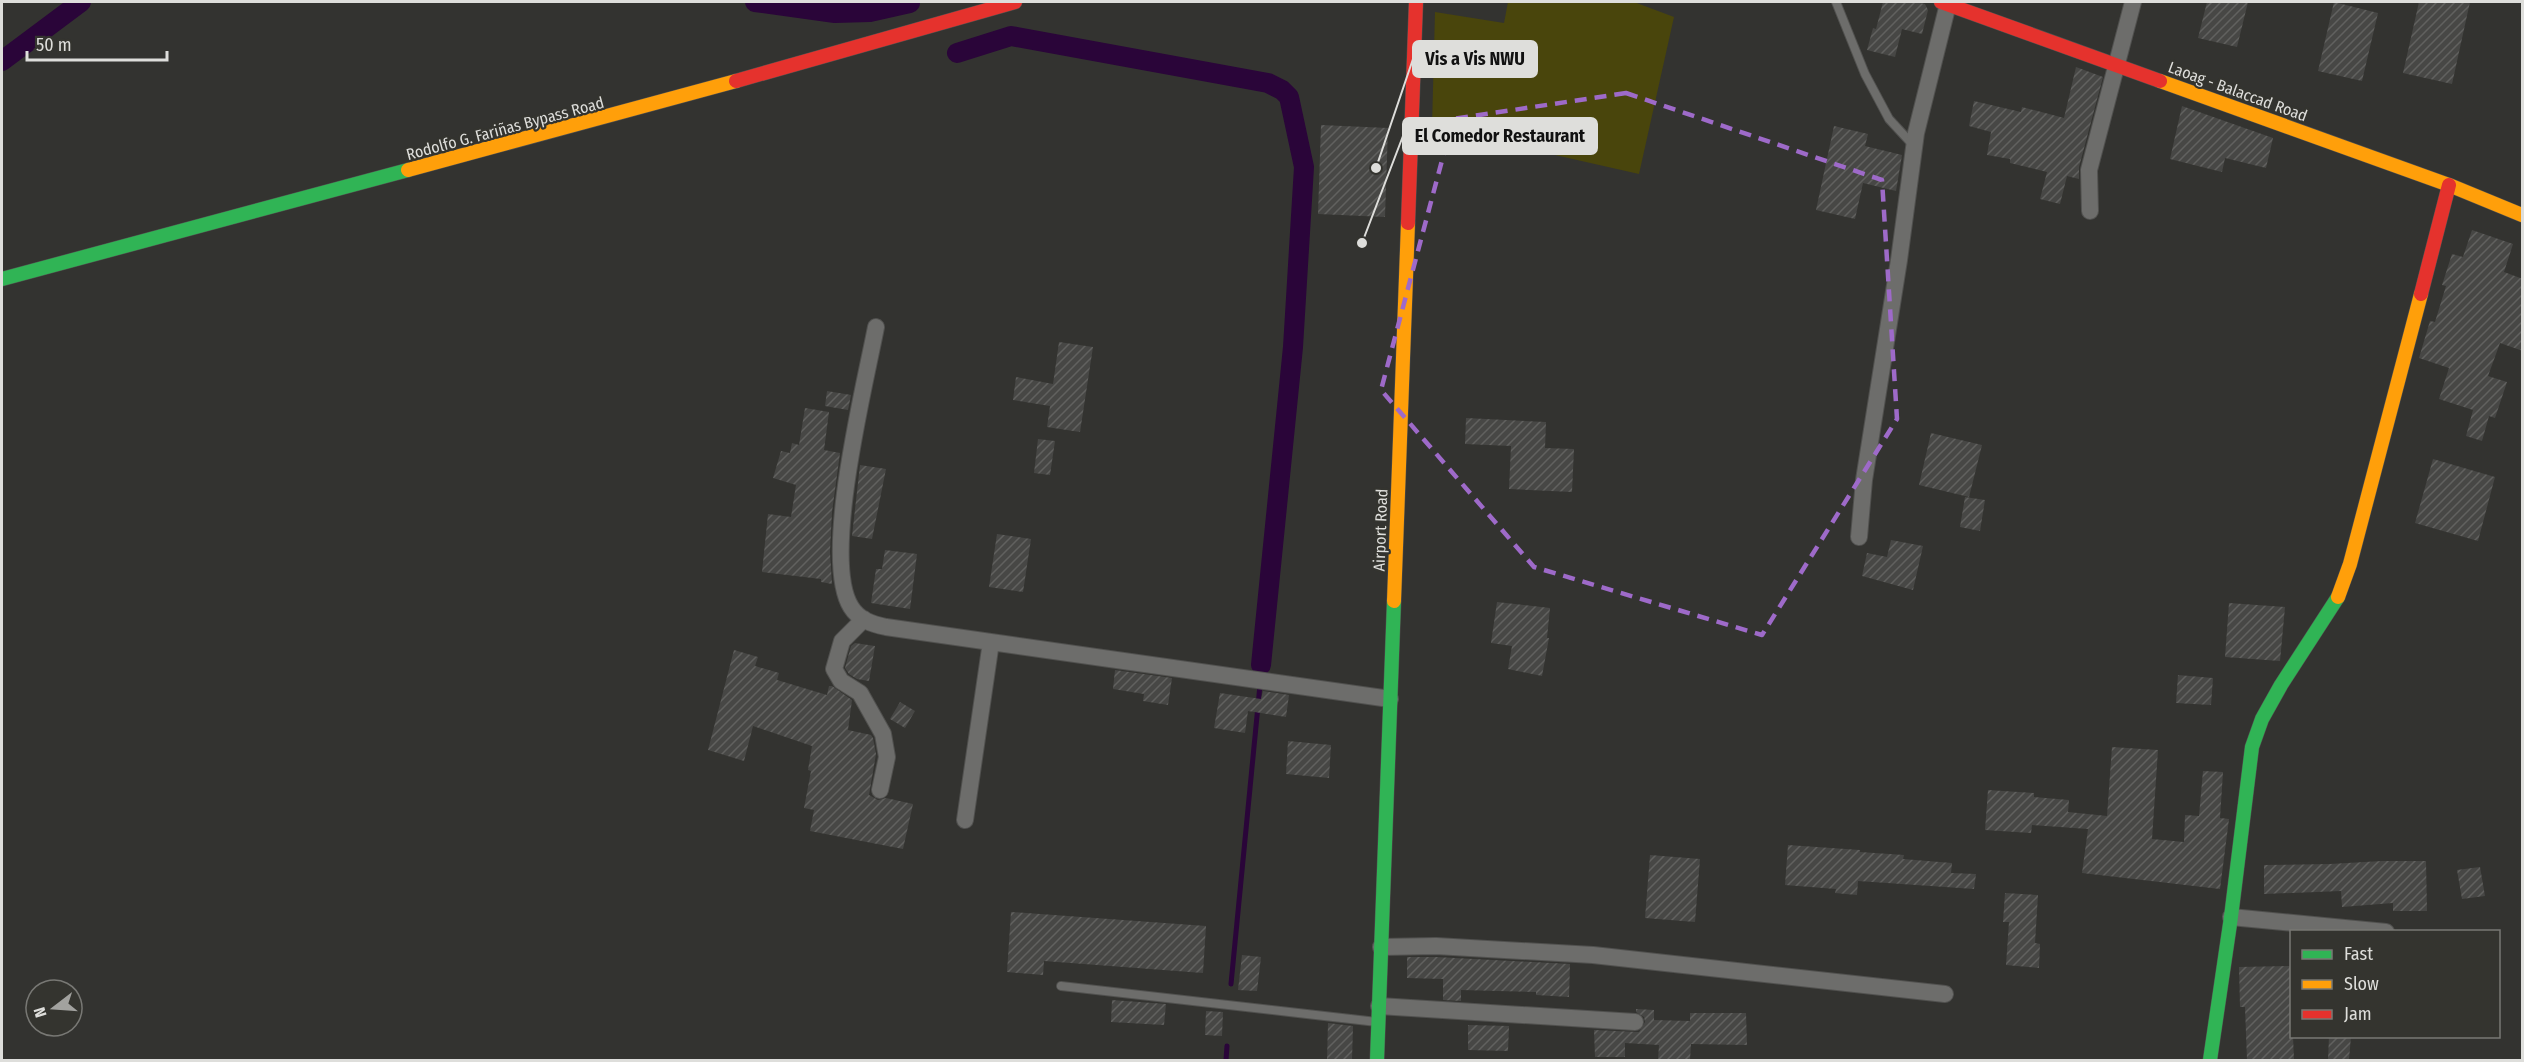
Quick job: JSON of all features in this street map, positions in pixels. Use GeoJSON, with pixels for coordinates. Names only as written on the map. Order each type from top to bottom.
{"type":"FeatureCollection","features":[{"type":"Feature","properties":{"kind":"main road","name":"Rodolfo G. Fariñas Bypass Road"},"geometry":{"type":"LineString","coordinates":[[2,279],[660,103],[1015,2]]}},
{"type":"Feature","properties":{"kind":"main road","name":"Airport Road"},"geometry":{"type":"LineString","coordinates":[[1377,1060],[1416,2]]}},
{"type":"Feature","properties":{"kind":"main road","name":"Laoag - Balaccad Road"},"geometry":{"type":"LineString","coordinates":[[1945,3],[2449,185],[2523,215]]}},
{"type":"Feature","properties":{"kind":"main road"},"geometry":{"type":"LineString","coordinates":[[2210,1060],[2252,747],[2262,719],[2281,685],[2336,602],[2350,564],[2449,185]]}},
{"type":"Feature","properties":{"kind":"street"},"geometry":{"type":"LineString","coordinates":[[2090,211],[2089,170],[2133,2]]}},
{"type":"Feature","properties":{"kind":"street"},"geometry":{"type":"LineString","coordinates":[[1859,537],[1864,480],[1898,271],[1914,146],[1945,3]]}},
{"type":"Feature","properties":{"kind":"street"},"geometry":{"type":"LineString","coordinates":[[876,327],[841,517],[845,591],[850,606],[864,619],[886,627],[1390,699]]}},
{"type":"Feature","properties":{"kind":"street"},"geometry":{"type":"LineString","coordinates":[[864,619],[842,641],[834,669],[841,681],[860,693],[884,734],[887,757],[880,790]]}},
{"type":"Feature","properties":{"kind":"street"},"geometry":{"type":"LineString","coordinates":[[965,820],[991,642]]}},
{"type":"Feature","properties":{"kind":"street"},"geometry":{"type":"LineString","coordinates":[[2231,917],[2365,930]]}},
{"type":"Feature","properties":{"kind":"street"},"geometry":{"type":"LineString","coordinates":[[1381,947],[1436,946],[1593,955],[1945,994]]}},
{"type":"Feature","properties":{"kind":"street"},"geometry":{"type":"LineString","coordinates":[[1379,1014],[1635,1022]]}},
{"type":"Feature","properties":{"kind":"lane"},"geometry":{"type":"LineString","coordinates":[[1836,2],[1865,74],[1889,119],[1914,146]]}},
{"type":"Feature","properties":{"kind":"lane"},"geometry":{"type":"LineString","coordinates":[[1061,987],[1379,1014]]}},
{"type":"Feature","properties":{"kind":"highlighted area"},"geometry":{"type":"Polygon","coordinates":[[[1626,93],[1882,180],[1897,419],[1762,635],[1534,567],[1381,390],[1453,119],[1626,93]]]}},
{"type":"Feature","properties":{"kind":"shaded area"},"geometry":{"type":"Polygon","coordinates":[[[1508,2],[1634,2],[1674,17],[1639,174],[1432,127],[1435,12],[1504,23],[1508,2]]]}},
{"type":"Feature","properties":{"kind":"building"},"geometry":{"type":"Polygon","coordinates":[[[1883,2],[1915,2],[1925,4],[1928,10],[1922,34],[1902,29],[1895,57],[1867,50],[1873,28],[1876,29],[1883,2]]]}},
{"type":"Feature","properties":{"kind":"building"},"geometry":{"type":"Polygon","coordinates":[[[2207,2],[2248,2],[2237,47],[2198,38],[2207,2]]]}},
{"type":"Feature","properties":{"kind":"building"},"geometry":{"type":"Polygon","coordinates":[[[2334,2],[2378,13],[2362,81],[2318,71],[2334,2]]]}},
{"type":"Feature","properties":{"kind":"building"},"geometry":{"type":"Polygon","coordinates":[[[2419,2],[2470,2],[2452,84],[2403,73],[2419,2]]]}},
{"type":"Feature","properties":{"kind":"building"},"geometry":{"type":"Polygon","coordinates":[[[2076,67],[2103,77],[2079,167],[2079,179],[2067,176],[2060,204],[2040,199],[2047,172],[2010,163],[2010,159],[1987,155],[1991,132],[1969,126],[1974,101],[2021,112],[2022,107],[2064,118],[2076,67]]]}},
{"type":"Feature","properties":{"kind":"building"},"geometry":{"type":"Polygon","coordinates":[[[2182,106],[2273,138],[2266,168],[2225,158],[2222,172],[2170,159],[2182,106]]]}},
{"type":"Feature","properties":{"kind":"building"},"geometry":{"type":"Polygon","coordinates":[[[1321,125],[1388,128],[1385,217],[1318,214],[1321,125]]]}},
{"type":"Feature","properties":{"kind":"building"},"geometry":{"type":"Polygon","coordinates":[[[1834,126],[1868,134],[1865,146],[1902,155],[1896,191],[1863,183],[1855,219],[1816,210],[1834,126]]]}},
{"type":"Feature","properties":{"kind":"building"},"geometry":{"type":"Polygon","coordinates":[[[2472,230],[2513,244],[2504,272],[2523,279],[2523,351],[2500,343],[2488,376],[2507,382],[2495,418],[2489,416],[2482,441],[2466,436],[2473,410],[2439,399],[2449,368],[2419,358],[2430,321],[2435,322],[2446,286],[2442,285],[2452,254],[2463,257],[2472,230]]]}},
{"type":"Feature","properties":{"kind":"building"},"geometry":{"type":"Polygon","coordinates":[[[1059,342],[1093,347],[1080,432],[1047,427],[1050,406],[1013,400],[1016,377],[1053,384],[1059,342]]]}},
{"type":"Feature","properties":{"kind":"building"},"geometry":{"type":"Polygon","coordinates":[[[827,391],[851,395],[848,410],[825,406],[827,391]]]}},
{"type":"Feature","properties":{"kind":"building"},"geometry":{"type":"Polygon","coordinates":[[[805,408],[829,412],[824,450],[840,453],[832,512],[830,552],[832,584],[821,582],[821,579],[762,572],[768,514],[791,517],[796,485],[773,478],[781,451],[790,453],[792,443],[799,445],[805,408]]]}},
{"type":"Feature","properties":{"kind":"building"},"geometry":{"type":"Polygon","coordinates":[[[1466,418],[1546,422],[1545,448],[1574,449],[1572,492],[1509,489],[1511,446],[1465,444],[1466,418]]]}},
{"type":"Feature","properties":{"kind":"building"},"geometry":{"type":"Polygon","coordinates":[[[1931,433],[1982,445],[1969,497],[1919,485],[1931,433]]]}},
{"type":"Feature","properties":{"kind":"building"},"geometry":{"type":"Polygon","coordinates":[[[1038,439],[1055,441],[1050,475],[1034,473],[1038,439]]]}},
{"type":"Feature","properties":{"kind":"building"},"geometry":{"type":"Polygon","coordinates":[[[2433,459],[2495,477],[2478,541],[2415,523],[2433,459]]]}},
{"type":"Feature","properties":{"kind":"building"},"geometry":{"type":"Polygon","coordinates":[[[860,465],[886,469],[872,539],[852,536],[860,465]]]}},
{"type":"Feature","properties":{"kind":"building"},"geometry":{"type":"Polygon","coordinates":[[[1965,497],[1985,500],[1980,531],[1960,527],[1965,497]]]}},
{"type":"Feature","properties":{"kind":"building"},"geometry":{"type":"Polygon","coordinates":[[[997,534],[1031,539],[1023,592],[989,587],[997,534]]]}},
{"type":"Feature","properties":{"kind":"building"},"geometry":{"type":"Polygon","coordinates":[[[1891,540],[1923,546],[1913,590],[1862,576],[1867,553],[1887,557],[1891,540]]]}},
{"type":"Feature","properties":{"kind":"building"},"geometry":{"type":"Polygon","coordinates":[[[885,550],[917,554],[910,609],[871,603],[876,569],[882,569],[885,550]]]}},
{"type":"Feature","properties":{"kind":"building"},"geometry":{"type":"Polygon","coordinates":[[[1497,602],[1550,608],[1547,638],[1549,638],[1542,676],[1508,669],[1512,646],[1491,643],[1497,602]]]}},
{"type":"Feature","properties":{"kind":"building"},"geometry":{"type":"Polygon","coordinates":[[[2229,603],[2285,607],[2280,661],[2225,657],[2229,603]]]}},
{"type":"Feature","properties":{"kind":"building"},"geometry":{"type":"Polygon","coordinates":[[[855,643],[875,646],[869,681],[857,679],[845,668],[851,646],[855,643]]]}},
{"type":"Feature","properties":{"kind":"building"},"geometry":{"type":"Polygon","coordinates":[[[734,650],[758,657],[755,666],[779,673],[777,680],[827,695],[829,686],[832,686],[852,700],[848,730],[871,735],[876,754],[869,795],[878,800],[886,798],[913,804],[903,849],[810,831],[814,810],[804,808],[811,771],[808,770],[812,746],[753,726],[744,761],[708,750],[734,650]]]}},
{"type":"Feature","properties":{"kind":"building"},"geometry":{"type":"Polygon","coordinates":[[[1115,670],[1172,678],[1168,705],[1143,701],[1144,694],[1113,689],[1115,670]]]}},
{"type":"Feature","properties":{"kind":"building"},"geometry":{"type":"Polygon","coordinates":[[[2178,675],[2213,678],[2211,705],[2176,703],[2178,675]]]}},
{"type":"Feature","properties":{"kind":"building"},"geometry":{"type":"Polygon","coordinates":[[[1263,691],[1289,695],[1286,717],[1248,711],[1245,733],[1214,728],[1220,693],[1261,699],[1263,691]]]}},
{"type":"Feature","properties":{"kind":"building"},"geometry":{"type":"Polygon","coordinates":[[[900,702],[915,711],[905,728],[890,719],[900,702]]]}},
{"type":"Feature","properties":{"kind":"building"},"geometry":{"type":"Polygon","coordinates":[[[1288,741],[1331,745],[1329,778],[1286,774],[1288,741]]]}},
{"type":"Feature","properties":{"kind":"building"},"geometry":{"type":"Polygon","coordinates":[[[2112,747],[2158,750],[2152,839],[2184,842],[2185,815],[2199,816],[2203,771],[2223,772],[2220,818],[2229,819],[2220,889],[2082,873],[2088,829],[2032,825],[2031,833],[1985,830],[1988,790],[2034,793],[2034,797],[2069,800],[2068,812],[2107,816],[2112,747]]]}},
{"type":"Feature","properties":{"kind":"building"},"geometry":{"type":"Polygon","coordinates":[[[1788,845],[1860,850],[1860,852],[1904,855],[1903,859],[1952,863],[1951,873],[1976,874],[1974,889],[1858,881],[1857,895],[1835,893],[1836,889],[1785,885],[1788,845]]]}},
{"type":"Feature","properties":{"kind":"building"},"geometry":{"type":"Polygon","coordinates":[[[1650,855],[1700,859],[1695,922],[1645,918],[1650,855]]]}},
{"type":"Feature","properties":{"kind":"building"},"geometry":{"type":"Polygon","coordinates":[[[2426,861],[2427,911],[2393,911],[2393,903],[2342,907],[2341,891],[2264,894],[2264,865],[2426,861]]]}},
{"type":"Feature","properties":{"kind":"building"},"geometry":{"type":"Polygon","coordinates":[[[2480,867],[2485,896],[2462,899],[2457,870],[2480,867]]]}},
{"type":"Feature","properties":{"kind":"building"},"geometry":{"type":"Polygon","coordinates":[[[2005,893],[2038,895],[2035,943],[2040,944],[2039,968],[2006,965],[2009,922],[2003,922],[2005,893]]]}},
{"type":"Feature","properties":{"kind":"building"},"geometry":{"type":"Polygon","coordinates":[[[1011,912],[1206,926],[1203,973],[1044,961],[1043,975],[1007,972],[1011,912]]]}},
{"type":"Feature","properties":{"kind":"building"},"geometry":{"type":"Polygon","coordinates":[[[1242,955],[1261,957],[1257,991],[1238,990],[1242,955]]]}},
{"type":"Feature","properties":{"kind":"building"},"geometry":{"type":"Polygon","coordinates":[[[1407,957],[1570,964],[1569,997],[1536,995],[1536,992],[1461,990],[1461,1001],[1443,1000],[1443,979],[1407,978],[1407,957]]]}},
{"type":"Feature","properties":{"kind":"building"},"geometry":{"type":"Polygon","coordinates":[[[2290,966],[2290,1038],[2293,1038],[2294,1060],[2247,1060],[2245,1007],[2240,1007],[2239,967],[2290,966]]]}},
{"type":"Feature","properties":{"kind":"building"},"geometry":{"type":"Polygon","coordinates":[[[1112,1000],[1166,1004],[1164,1025],[1111,1022],[1112,1000]]]}},
{"type":"Feature","properties":{"kind":"building"},"geometry":{"type":"Polygon","coordinates":[[[1636,1009],[1654,1010],[1654,1020],[1690,1021],[1690,1013],[1746,1013],[1747,1045],[1691,1044],[1690,1060],[1658,1060],[1659,1045],[1625,1043],[1625,1057],[1595,1057],[1594,1030],[1639,1032],[1645,1022],[1644,1017],[1636,1012],[1636,1009]]]}},
{"type":"Feature","properties":{"kind":"building"},"geometry":{"type":"Polygon","coordinates":[[[1206,1011],[1223,1012],[1222,1036],[1205,1035],[1206,1011]]]}},
{"type":"Feature","properties":{"kind":"building"},"geometry":{"type":"Polygon","coordinates":[[[1328,1023],[1353,1026],[1352,1060],[1327,1060],[1328,1023]]]}},
{"type":"Feature","properties":{"kind":"building"},"geometry":{"type":"Polygon","coordinates":[[[1468,1025],[1509,1026],[1508,1051],[1468,1050],[1468,1025]]]}},
{"type":"Feature","properties":{"kind":"building"},"geometry":{"type":"Polygon","coordinates":[[[2329,1038],[2351,1038],[2349,1060],[2328,1060],[2329,1038]]]}},
{"type":"Feature","properties":{"kind":"waterway"},"geometry":{"type":"LineString","coordinates":[[2,61],[81,2]]}},
{"type":"Feature","properties":{"kind":"waterway"},"geometry":{"type":"LineString","coordinates":[[755,2],[835,13],[870,12],[910,3]]}},
{"type":"Feature","properties":{"kind":"waterway"},"geometry":{"type":"LineString","coordinates":[[957,53],[1011,36],[1268,83],[1282,90],[1289,97],[1304,167],[1293,347],[1261,665]]}},
{"type":"Feature","properties":{"kind":"waterway"},"geometry":{"type":"LineString","coordinates":[[1231,984],[1260,685]]}},
{"type":"Feature","properties":{"kind":"waterway"},"geometry":{"type":"LineString","coordinates":[[1226,1060],[1227,1046]]}},
{"type":"Feature","properties":{"kind":"traffic: fast"},"geometry":{"type":"LineString","coordinates":[[2,279],[408,170]]}},
{"type":"Feature","properties":{"kind":"traffic: fast"},"geometry":{"type":"LineString","coordinates":[[2210,1060],[2252,747],[2262,719],[2281,685],[2338,597]]}},
{"type":"Feature","properties":{"kind":"traffic: fast"},"geometry":{"type":"LineString","coordinates":[[1377,1060],[1394,601]]}},
{"type":"Feature","properties":{"kind":"traffic: slow"},"geometry":{"type":"LineString","coordinates":[[408,170],[736,81]]}},
{"type":"Feature","properties":{"kind":"traffic: slow"},"geometry":{"type":"LineString","coordinates":[[2160,81],[2449,185],[2522,215]]}},
{"type":"Feature","properties":{"kind":"traffic: slow"},"geometry":{"type":"LineString","coordinates":[[1394,601],[1408,223]]}},
{"type":"Feature","properties":{"kind":"traffic: slow"},"geometry":{"type":"LineString","coordinates":[[2338,597],[2350,564],[2421,294]]}},
{"type":"Feature","properties":{"kind":"traffic: jam"},"geometry":{"type":"LineString","coordinates":[[736,81],[1015,2]]}},
{"type":"Feature","properties":{"kind":"traffic: jam"},"geometry":{"type":"LineString","coordinates":[[1408,223],[1416,2]]}},
{"type":"Feature","properties":{"kind":"traffic: jam"},"geometry":{"type":"LineString","coordinates":[[1941,2],[2160,81]]}},
{"type":"Feature","properties":{"kind":"traffic: jam"},"geometry":{"type":"LineString","coordinates":[[2421,294],[2449,185]]}},
{"type":"Feature","properties":{"kind":"place","name":"Vis a Vis NWU"},"geometry":{"type":"Point","coordinates":[1376,168]}},
{"type":"Feature","properties":{"kind":"place","name":"El Comedor Restaurant"},"geometry":{"type":"Point","coordinates":[1362,243]}}]}
